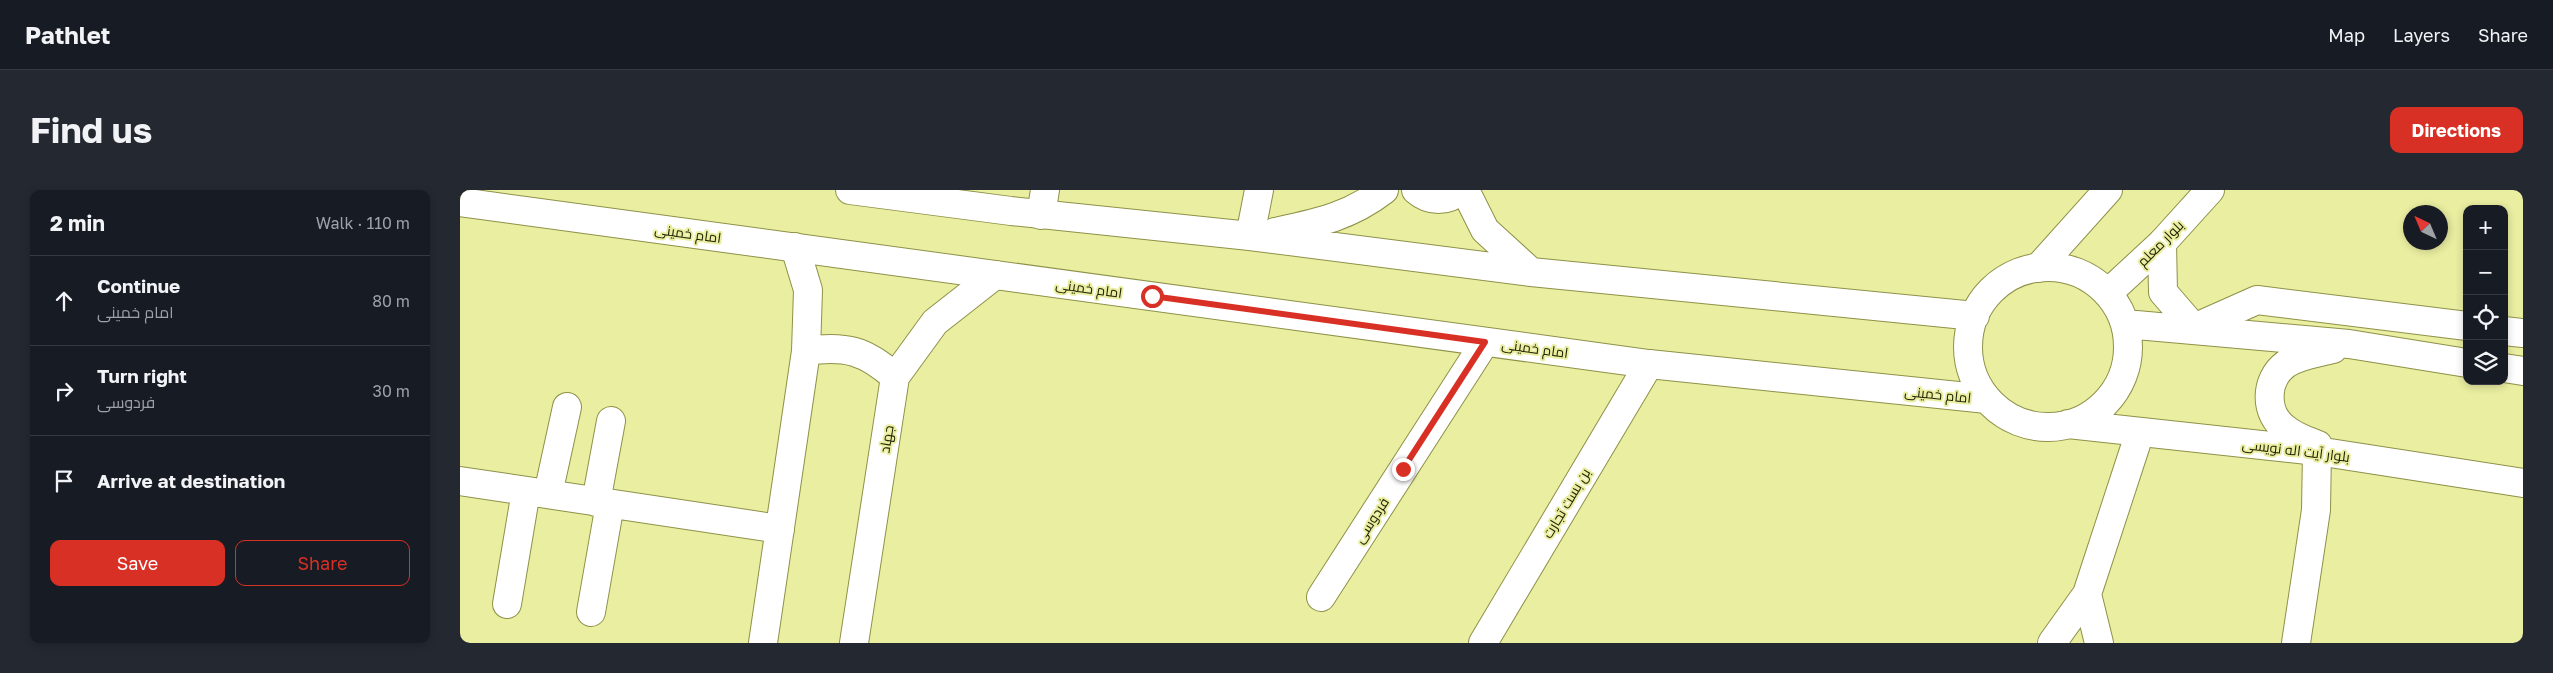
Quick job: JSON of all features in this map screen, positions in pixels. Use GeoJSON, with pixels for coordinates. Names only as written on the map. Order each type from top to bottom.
{"type":"FeatureCollection","features":[{"type":"Feature","properties":{"kind":"main road"},"geometry":{"type":"LineString","coordinates":[[850,190],[1043,202],[1250,236],[1531,272],[1975,316]]}},
{"type":"Feature","properties":{"kind":"main road"},"geometry":{"type":"LineString","coordinates":[[1250,236],[1259,190]]}},
{"type":"Feature","properties":{"kind":"main road"},"geometry":{"type":"LineString","coordinates":[[1250,236],[1326,222],[1364,205],[1384,190]]}},
{"type":"Feature","properties":{"kind":"main road"},"geometry":{"type":"LineString","coordinates":[[1416,190],[1425,197],[1436,200],[1446,199],[1461,190]]}},
{"type":"Feature","properties":{"kind":"main road"},"geometry":{"type":"LineString","coordinates":[[1465,190],[1484,230],[1531,272]]}},
{"type":"Feature","properties":{"kind":"main road"},"geometry":{"type":"LineString","coordinates":[[2038,268],[2099,192]]}},
{"type":"Feature","properties":{"kind":"main road","name":"بلوار معلم"},"geometry":{"type":"LineString","coordinates":[[2108,293],[2162,243],[2198,194]]}},
{"type":"Feature","properties":{"kind":"main road","name":"امام خمینی"},"geometry":{"type":"LineString","coordinates":[[460,202],[1649,364],[1987,399]]}},
{"type":"Feature","properties":{"kind":"main road"},"geometry":{"type":"LineString","coordinates":[[2162,243],[2163,292],[2194,328]]}},
{"type":"Feature","properties":{"kind":"main road"},"geometry":{"type":"LineString","coordinates":[[763,643],[806,351],[808,290],[795,247]]}},
{"type":"Feature","properties":{"kind":"main road"},"geometry":{"type":"LineString","coordinates":[[2057,267],[2076,271],[2094,280],[2108,293],[2118,307],[2126,324],[2128,350],[2123,374],[2111,396],[2092,414],[2068,424],[2050,427],[2024,423],[2000,411],[1987,399],[1977,384],[1968,350],[1970,332],[1975,316],[1990,293],[2012,276],[2038,268],[2057,267]]}},
{"type":"Feature","properties":{"kind":"main road","name":"جهاد"},"geometry":{"type":"LineString","coordinates":[[854,643],[896,377],[935,322],[995,275]]}},
{"type":"Feature","properties":{"kind":"main road"},"geometry":{"type":"LineString","coordinates":[[2194,328],[2257,300],[2463,326]]}},
{"type":"Feature","properties":{"kind":"main road"},"geometry":{"type":"LineString","coordinates":[[2126,324],[2194,328],[2349,344],[2463,361]]}},
{"type":"Feature","properties":{"kind":"main road"},"geometry":{"type":"LineString","coordinates":[[2508,331],[2523,333]]}},
{"type":"Feature","properties":{"kind":"main road","name":"فردوسی"},"geometry":{"type":"LineString","coordinates":[[1321,597],[1485,342]]}},
{"type":"Feature","properties":{"kind":"main road"},"geometry":{"type":"LineString","coordinates":[[2296,643],[2316,510],[2327,452],[2282,426],[2272,413],[2270,390],[2278,371],[2286,364],[2295,359],[2349,344]]}},
{"type":"Feature","properties":{"kind":"main road"},"geometry":{"type":"LineString","coordinates":[[806,351],[830,348],[855,351],[877,361],[896,377]]}},
{"type":"Feature","properties":{"kind":"main road","name":"بن بست تجارت"},"geometry":{"type":"LineString","coordinates":[[1483,643],[1649,364]]}},
{"type":"Feature","properties":{"kind":"main road"},"geometry":{"type":"LineString","coordinates":[[2508,369],[2523,371]]}},
{"type":"Feature","properties":{"kind":"main road"},"geometry":{"type":"LineString","coordinates":[[507,604],[537,493],[567,407]]}},
{"type":"Feature","properties":{"kind":"main road"},"geometry":{"type":"LineString","coordinates":[[591,612],[611,421]]}},
{"type":"Feature","properties":{"kind":"main road","name":"بلوار آیت اله نویسی"},"geometry":{"type":"LineString","coordinates":[[2068,424],[2327,452],[2523,483]]}},
{"type":"Feature","properties":{"kind":"main road"},"geometry":{"type":"LineString","coordinates":[[2052,643],[2087,594],[2140,432]]}},
{"type":"Feature","properties":{"kind":"main road"},"geometry":{"type":"LineString","coordinates":[[460,481],[780,529]]}},
{"type":"Feature","properties":{"kind":"main road"},"geometry":{"type":"LineString","coordinates":[[2087,594],[2099,643]]}},
{"type":"Feature","properties":{"kind":"route"},"geometry":{"type":"LineString","coordinates":[[1152,296],[1485,342],[1403,469]]}}]}
